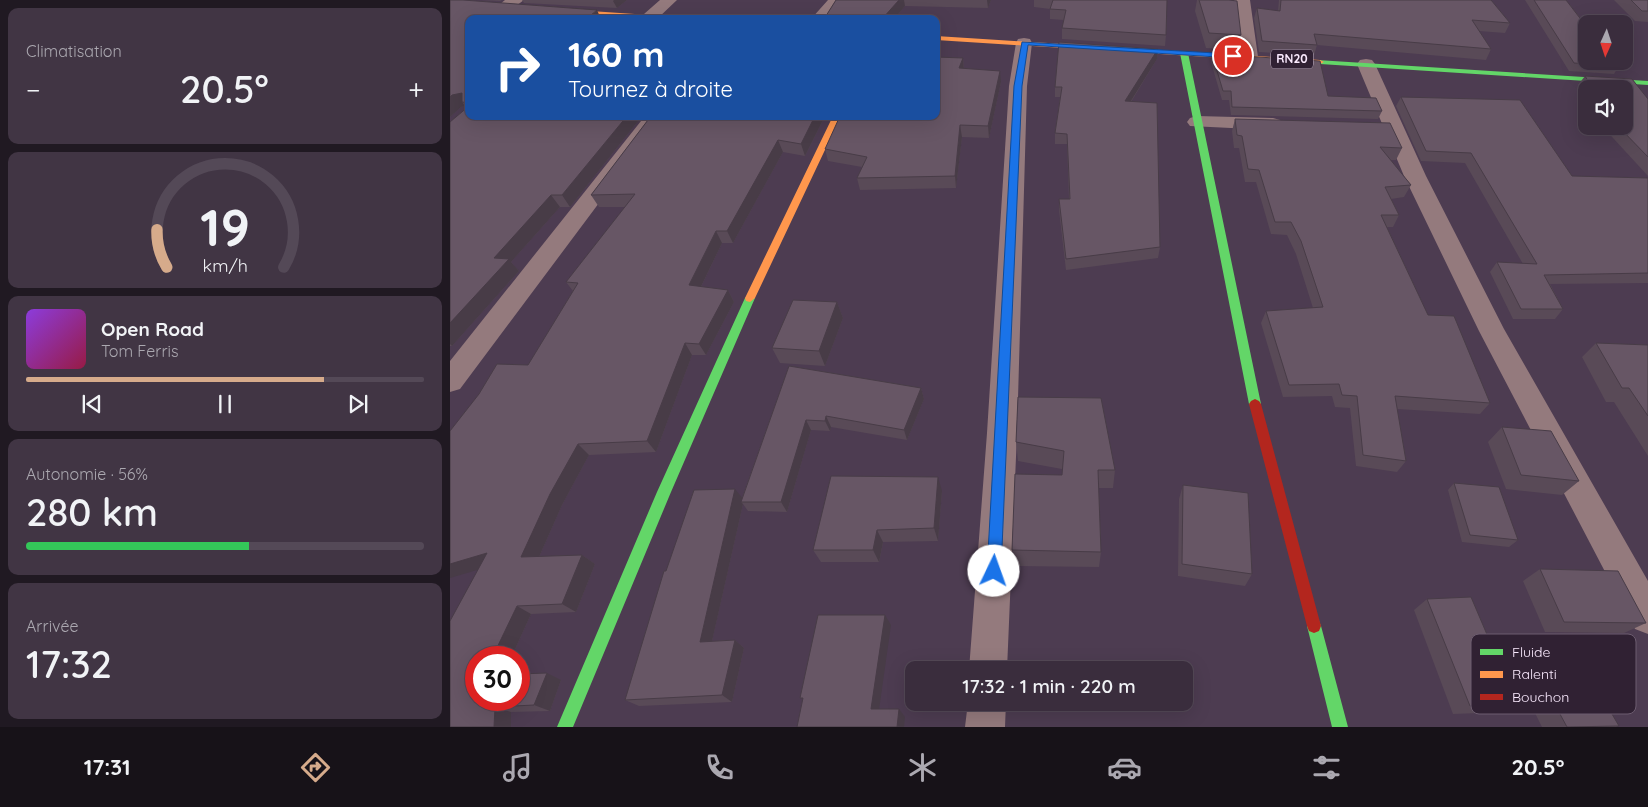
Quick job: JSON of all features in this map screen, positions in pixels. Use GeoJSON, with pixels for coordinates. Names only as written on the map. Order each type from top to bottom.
{"type":"FeatureCollection","features":[{"type":"Feature","properties":{"kind":"street"},"geometry":{"type":"LineString","coordinates":[[652,15],[669,0]]}},
{"type":"Feature","properties":{"kind":"street"},"geometry":{"type":"LineString","coordinates":[[823,15],[836,0]]}},
{"type":"Feature","properties":{"kind":"street"},"geometry":{"type":"LineString","coordinates":[[1242,0],[1249,57]]}},
{"type":"Feature","properties":{"kind":"street"},"geometry":{"type":"LineString","coordinates":[[552,11],[572,15]]}},
{"type":"Feature","properties":{"kind":"street","name":"RN20"},"geometry":{"type":"LineString","coordinates":[[940,38],[1648,83]]}},
{"type":"Feature","properties":{"kind":"street"},"geometry":{"type":"LineString","coordinates":[[989,661],[1003,423],[1018,86],[1024,43]]}},
{"type":"Feature","properties":{"kind":"street"},"geometry":{"type":"LineString","coordinates":[[1184,53],[1248,377],[1340,727]]}},
{"type":"Feature","properties":{"kind":"street"},"geometry":{"type":"LineString","coordinates":[[1366,64],[1384,127],[1415,176],[1492,331],[1648,616]]}},
{"type":"Feature","properties":{"kind":"street"},"geometry":{"type":"LineString","coordinates":[[450,381],[652,120]]}},
{"type":"Feature","properties":{"kind":"street"},"geometry":{"type":"LineString","coordinates":[[565,727],[668,483],[768,258],[835,120]]}},
{"type":"Feature","properties":{"kind":"street"},"geometry":{"type":"LineString","coordinates":[[1197,122],[1296,124]]}},
{"type":"Feature","properties":{"kind":"street"},"geometry":{"type":"LineString","coordinates":[[985,727],[986,711]]}},
{"type":"Feature","properties":{"kind":"building"},"geometry":{"type":"Polygon","coordinates":[[[450,0],[597,10],[591,15],[465,15],[465,102],[462,102],[462,93],[450,97],[450,0]]]}},
{"type":"Feature","properties":{"kind":"building"},"geometry":{"type":"Polygon","coordinates":[[[836,0],[899,0],[886,15],[827,15],[836,0]]]}},
{"type":"Feature","properties":{"kind":"building"},"geometry":{"type":"Polygon","coordinates":[[[1053,0],[1167,0],[1166,35],[1062,28],[1066,10],[1050,9],[1053,0]]]}},
{"type":"Feature","properties":{"kind":"building"},"geometry":{"type":"Polygon","coordinates":[[[1199,0],[1237,1],[1241,35],[1209,33],[1199,0]]]}},
{"type":"Feature","properties":{"kind":"building"},"geometry":{"type":"Polygon","coordinates":[[[1281,0],[1491,0],[1510,23],[1472,20],[1491,49],[1314,34],[1317,45],[1262,41],[1257,8],[1280,11],[1281,0]]]}},
{"type":"Feature","properties":{"kind":"building"},"geometry":{"type":"Polygon","coordinates":[[[1534,0],[1566,0],[1578,16],[1578,63],[1574,63],[1534,0]]]}},
{"type":"Feature","properties":{"kind":"building"},"geometry":{"type":"Polygon","coordinates":[[[1631,0],[1648,0],[1648,11],[1642,11],[1631,0]]]}},
{"type":"Feature","properties":{"kind":"building"},"geometry":{"type":"Polygon","coordinates":[[[1059,42],[1158,49],[1125,101],[1157,103],[1160,247],[1066,259],[1059,199],[1070,199],[1067,134],[1055,133],[1062,87],[1055,87],[1059,42]]]}},
{"type":"Feature","properties":{"kind":"building"},"geometry":{"type":"Polygon","coordinates":[[[1212,54],[1320,61],[1328,96],[1376,98],[1382,111],[1232,107],[1231,91],[1223,91],[1212,54]]]}},
{"type":"Feature","properties":{"kind":"building"},"geometry":{"type":"Polygon","coordinates":[[[940,57],[963,58],[959,68],[1000,71],[988,126],[960,125],[955,176],[857,178],[867,157],[825,149],[838,120],[940,120],[940,57]]]}},
{"type":"Feature","properties":{"kind":"building"},"geometry":{"type":"Polygon","coordinates":[[[1585,76],[1633,80],[1587,80],[1585,76]]]}},
{"type":"Feature","properties":{"kind":"building"},"geometry":{"type":"Polygon","coordinates":[[[1633,80],[1648,99],[1648,157],[1627,135],[1633,135],[1633,80]]]}},
{"type":"Feature","properties":{"kind":"building"},"geometry":{"type":"Polygon","coordinates":[[[1401,97],[1520,100],[1572,176],[1648,178],[1648,273],[1544,275],[1563,309],[1521,309],[1497,262],[1537,264],[1471,153],[1426,151],[1401,97]]]}},
{"type":"Feature","properties":{"kind":"building"},"geometry":{"type":"Polygon","coordinates":[[[465,109],[465,120],[624,120],[562,195],[551,195],[494,258],[509,259],[450,323],[450,122],[465,109]]]}},
{"type":"Feature","properties":{"kind":"building"},"geometry":{"type":"Polygon","coordinates":[[[1235,119],[1390,123],[1402,148],[1380,147],[1411,185],[1385,187],[1399,215],[1381,215],[1428,315],[1454,316],[1490,403],[1395,396],[1406,461],[1363,455],[1357,396],[1342,395],[1339,384],[1289,385],[1266,311],[1323,307],[1301,241],[1291,222],[1275,222],[1259,170],[1248,169],[1242,136],[1237,135],[1235,119]]]}},
{"type":"Feature","properties":{"kind":"building"},"geometry":{"type":"Polygon","coordinates":[[[648,120],[813,120],[801,144],[778,140],[727,231],[716,231],[689,285],[728,290],[699,344],[685,343],[647,441],[578,444],[550,494],[521,557],[582,555],[562,604],[517,606],[498,646],[465,646],[465,711],[495,711],[494,727],[450,727],[450,621],[487,553],[450,564],[450,431],[479,394],[497,364],[528,365],[578,283],[566,282],[635,194],[591,195],[648,120]]]}},
{"type":"Feature","properties":{"kind":"building"},"geometry":{"type":"Polygon","coordinates":[[[793,300],[837,302],[819,351],[772,348],[793,300]]]}},
{"type":"Feature","properties":{"kind":"building"},"geometry":{"type":"Polygon","coordinates":[[[1596,343],[1648,345],[1648,416],[1629,388],[1622,388],[1596,343]]]}},
{"type":"Feature","properties":{"kind":"building"},"geometry":{"type":"Polygon","coordinates":[[[789,366],[921,388],[904,430],[826,416],[825,421],[806,420],[781,502],[741,502],[789,366]]]}},
{"type":"Feature","properties":{"kind":"building"},"geometry":{"type":"Polygon","coordinates":[[[1018,397],[1101,398],[1115,470],[1098,470],[1101,552],[1012,550],[1015,474],[1062,475],[1064,451],[1016,442],[1018,397]]]}},
{"type":"Feature","properties":{"kind":"building"},"geometry":{"type":"Polygon","coordinates":[[[1502,427],[1551,431],[1579,481],[1521,475],[1502,427]]]}},
{"type":"Feature","properties":{"kind":"building"},"geometry":{"type":"Polygon","coordinates":[[[831,476],[938,477],[934,528],[877,530],[873,550],[813,550],[831,476]]]}},
{"type":"Feature","properties":{"kind":"building"},"geometry":{"type":"Polygon","coordinates":[[[1454,483],[1499,487],[1518,540],[1470,535],[1454,483]]]}},
{"type":"Feature","properties":{"kind":"building"},"geometry":{"type":"Polygon","coordinates":[[[1183,485],[1248,493],[1252,574],[1182,564],[1183,485]]]}},
{"type":"Feature","properties":{"kind":"building"},"geometry":{"type":"Polygon","coordinates":[[[735,489],[700,642],[735,640],[722,695],[625,700],[664,571],[666,571],[694,490],[735,489]]]}},
{"type":"Feature","properties":{"kind":"building"},"geometry":{"type":"Polygon","coordinates":[[[1540,569],[1618,571],[1646,623],[1564,622],[1540,569]]]}},
{"type":"Feature","properties":{"kind":"building"},"geometry":{"type":"Polygon","coordinates":[[[1471,597],[1487,634],[1471,634],[1471,706],[1470,706],[1427,599],[1471,597]]]}},
{"type":"Feature","properties":{"kind":"building"},"geometry":{"type":"Polygon","coordinates":[[[818,615],[885,615],[871,709],[899,709],[897,727],[797,727],[803,698],[800,698],[818,615]]]}},
{"type":"Feature","properties":{"kind":"building"},"geometry":{"type":"Polygon","coordinates":[[[547,673],[534,705],[530,705],[530,674],[547,673]]]}},
{"type":"Feature","properties":{"kind":"building"},"geometry":{"type":"Polygon","coordinates":[[[1560,714],[1612,714],[1619,726],[1567,727],[1560,714]]]}},
{"type":"Feature","properties":{"kind":"traffic: fast"},"geometry":{"type":"LineString","coordinates":[[1184,53],[1255,404]]}},
{"type":"Feature","properties":{"kind":"traffic: fast"},"geometry":{"type":"LineString","coordinates":[[1320,62],[1648,83]]}},
{"type":"Feature","properties":{"kind":"traffic: fast"},"geometry":{"type":"LineString","coordinates":[[565,727],[664,492],[750,298]]}},
{"type":"Feature","properties":{"kind":"traffic: fast"},"geometry":{"type":"LineString","coordinates":[[1314,626],[1340,727]]}},
{"type":"Feature","properties":{"kind":"traffic: slow"},"geometry":{"type":"LineString","coordinates":[[561,11],[620,15]]}},
{"type":"Feature","properties":{"kind":"traffic: slow"},"geometry":{"type":"LineString","coordinates":[[940,38],[1320,62]]}},
{"type":"Feature","properties":{"kind":"traffic: slow"},"geometry":{"type":"LineString","coordinates":[[750,298],[835,120]]}},
{"type":"Feature","properties":{"kind":"traffic: jam"},"geometry":{"type":"LineString","coordinates":[[1255,404],[1314,626]]}},
{"type":"Feature","properties":{"kind":"route"},"geometry":{"type":"LineString","coordinates":[[994,571],[1018,86],[1024,43],[1233,56]]}}]}
